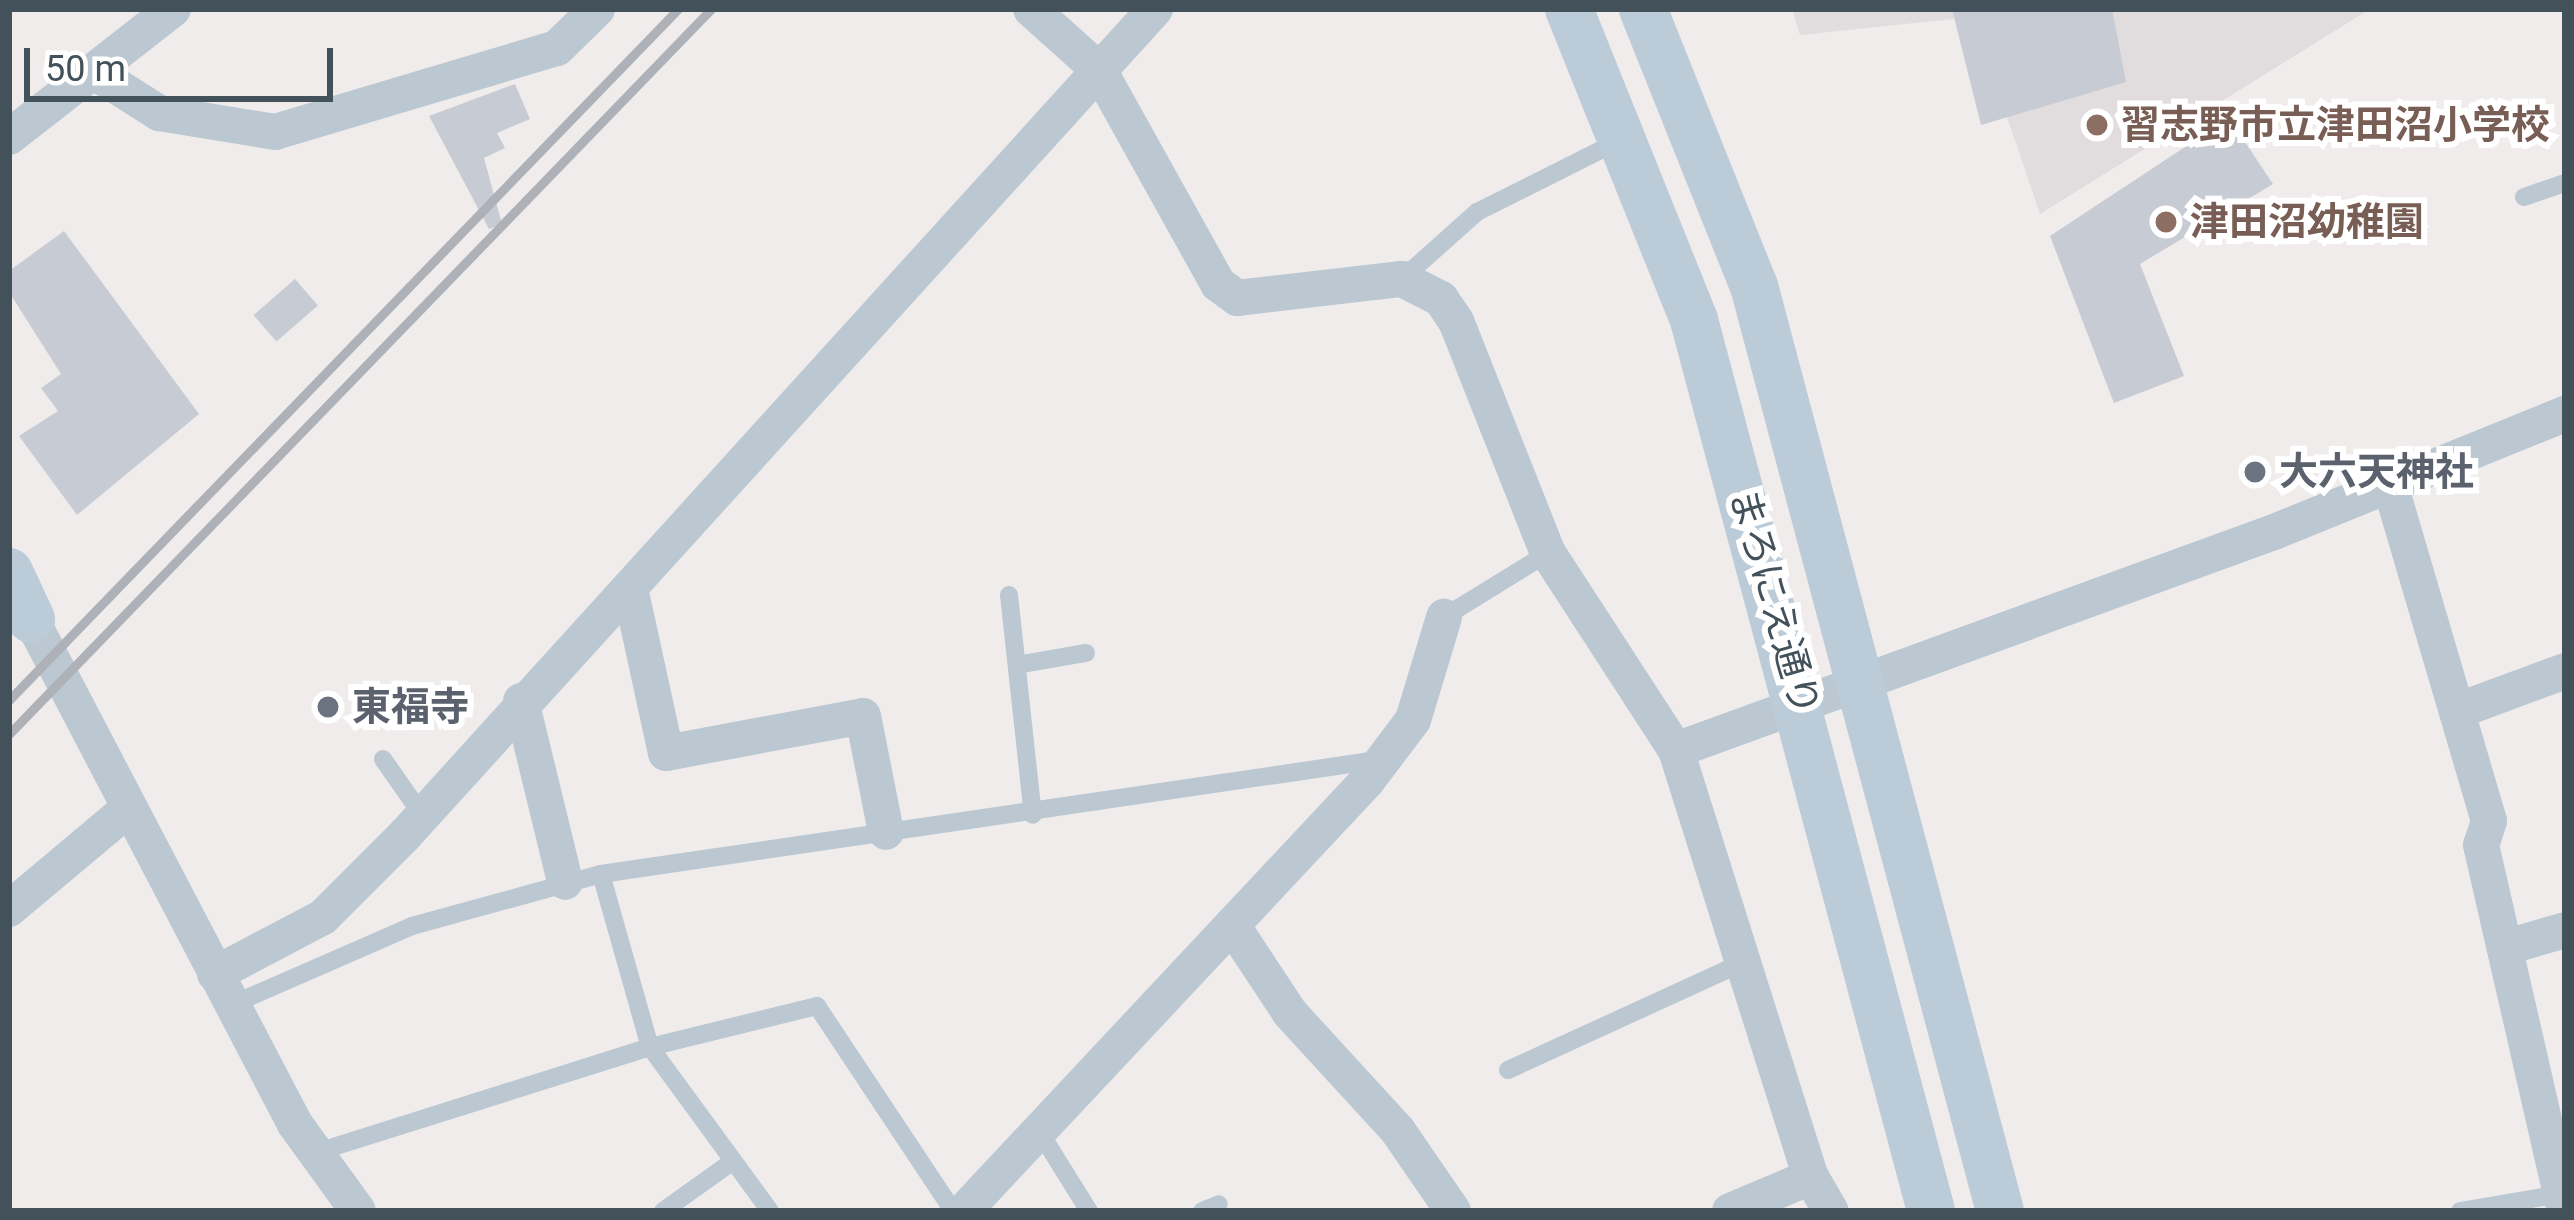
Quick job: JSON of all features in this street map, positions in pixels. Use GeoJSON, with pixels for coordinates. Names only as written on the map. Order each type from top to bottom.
{"type":"FeatureCollection","features":[{"type":"Feature","properties":{"kind":"street"},"geometry":{"type":"LineString","coordinates":[[9,137],[172,9]]}},
{"type":"Feature","properties":{"kind":"street"},"geometry":{"type":"LineString","coordinates":[[96,73],[180,119],[275,132],[557,48],[597,9]]}},
{"type":"Feature","properties":{"kind":"street"},"geometry":{"type":"LineString","coordinates":[[1031,9],[1100,70],[1218,284],[1237,298],[1402,279],[1442,299],[1456,321],[1548,554],[1676,750],[1739,964],[1811,1177],[1832,1211]]}},
{"type":"Feature","properties":{"kind":"street"},"geometry":{"type":"LineString","coordinates":[[223,989],[323,917],[422,815],[1155,9]]}},
{"type":"Feature","properties":{"kind":"street","name":"まろにえ通り"},"geometry":{"type":"LineString","coordinates":[[1569,9],[1625,138],[1694,320],[1803,700],[1931,1211]]}},
{"type":"Feature","properties":{"kind":"street","name":"まろにえ通り"},"geometry":{"type":"LineString","coordinates":[[1643,9],[1754,286],[2000,1211]]}},
{"type":"Feature","properties":{"kind":"street"},"geometry":{"type":"LineString","coordinates":[[1676,750],[2391,488],[2565,414]]}},
{"type":"Feature","properties":{"kind":"street"},"geometry":{"type":"LineString","coordinates":[[2391,488],[2489,820],[2481,845],[2563,1203]]}},
{"type":"Feature","properties":{"kind":"street"},"geometry":{"type":"LineString","coordinates":[[9,572],[223,989],[314,1153],[358,1211]]}},
{"type":"Feature","properties":{"kind":"street"},"geometry":{"type":"LineString","coordinates":[[630,588],[666,753],[863,716],[886,832]]}},
{"type":"Feature","properties":{"kind":"street"},"geometry":{"type":"LineString","coordinates":[[964,1211],[1041,1134],[1383,759],[1413,720],[1444,616]]}},
{"type":"Feature","properties":{"kind":"street"},"geometry":{"type":"LineString","coordinates":[[2457,711],[2565,671]]}},
{"type":"Feature","properties":{"kind":"street"},"geometry":{"type":"LineString","coordinates":[[521,701],[565,883]]}},
{"type":"Feature","properties":{"kind":"street"},"geometry":{"type":"LineString","coordinates":[[9,909],[128,808]]}},
{"type":"Feature","properties":{"kind":"street"},"geometry":{"type":"LineString","coordinates":[[1232,925],[1290,1013],[1398,1131],[1453,1211]]}},
{"type":"Feature","properties":{"kind":"street"},"geometry":{"type":"LineString","coordinates":[[2507,947],[2565,930]]}},
{"type":"Feature","properties":{"kind":"street"},"geometry":{"type":"LineString","coordinates":[[1730,1211],[1811,1177]]}},
{"type":"Feature","properties":{"kind":"lane"},"geometry":{"type":"LineString","coordinates":[[1402,279],[1477,212],[1625,138]]}},
{"type":"Feature","properties":{"kind":"lane"},"geometry":{"type":"LineString","coordinates":[[2524,197],[2565,183]]}},
{"type":"Feature","properties":{"kind":"lane"},"geometry":{"type":"LineString","coordinates":[[1444,616],[1548,554]]}},
{"type":"Feature","properties":{"kind":"lane"},"geometry":{"type":"LineString","coordinates":[[1010,595],[1033,815]]}},
{"type":"Feature","properties":{"kind":"lane"},"geometry":{"type":"LineString","coordinates":[[1017,665],[1086,653]]}},
{"type":"Feature","properties":{"kind":"lane"},"geometry":{"type":"LineString","coordinates":[[383,758],[422,815]]}},
{"type":"Feature","properties":{"kind":"lane"},"geometry":{"type":"LineString","coordinates":[[223,989],[412,926],[601,874],[1033,815],[1383,759]]}},
{"type":"Feature","properties":{"kind":"lane"},"geometry":{"type":"LineString","coordinates":[[601,874],[650,1047],[770,1211]]}},
{"type":"Feature","properties":{"kind":"lane"},"geometry":{"type":"LineString","coordinates":[[1508,1070],[1739,964]]}},
{"type":"Feature","properties":{"kind":"lane"},"geometry":{"type":"LineString","coordinates":[[314,1153],[650,1047],[817,1006],[953,1211]]}},
{"type":"Feature","properties":{"kind":"lane"},"geometry":{"type":"LineString","coordinates":[[1041,1134],[1089,1211]]}},
{"type":"Feature","properties":{"kind":"lane"},"geometry":{"type":"LineString","coordinates":[[663,1211],[733,1161]]}},
{"type":"Feature","properties":{"kind":"lane"},"geometry":{"type":"LineString","coordinates":[[2460,1211],[2563,1203]]}},
{"type":"Feature","properties":{"kind":"shaded area","name":"習志野市立津田沼小学校"},"geometry":{"type":"Polygon","coordinates":[[[1792,9],[2370,9],[2040,214],[1973,17],[1800,35],[1792,9]]]}},
{"type":"Feature","properties":{"kind":"building"},"geometry":{"type":"Polygon","coordinates":[[[1952,9],[2112,9],[2126,82],[1981,125],[1952,9]]]}},
{"type":"Feature","properties":{"kind":"building"},"geometry":{"type":"Polygon","coordinates":[[[515,84],[530,119],[497,133],[505,148],[484,158],[502,224],[489,229],[429,116],[515,84]]]}},
{"type":"Feature","properties":{"kind":"building"},"geometry":{"type":"Polygon","coordinates":[[[2229,118],[2273,184],[2140,264],[2184,376],[2114,403],[2050,236],[2229,118]]]}},
{"type":"Feature","properties":{"kind":"building"},"geometry":{"type":"Polygon","coordinates":[[[64,231],[199,414],[77,515],[19,436],[58,411],[41,388],[61,374],[9,292],[9,271],[64,231]]]}},
{"type":"Feature","properties":{"kind":"building"},"geometry":{"type":"Polygon","coordinates":[[[295,279],[318,305],[276,341],[253,315],[295,279]]]}},
{"type":"Feature","properties":{"kind":"railway"},"geometry":{"type":"LineString","coordinates":[[9,700],[678,9]]}},
{"type":"Feature","properties":{"kind":"railway"},"geometry":{"type":"LineString","coordinates":[[9,734],[711,9]]}},
{"type":"Feature","properties":{"kind":"place","name":"習志野市立津田沼小学校"},"geometry":{"type":"Point","coordinates":[2097,125]}},
{"type":"Feature","properties":{"kind":"place","name":"津田沼幼稚園"},"geometry":{"type":"Point","coordinates":[2166,222]}},
{"type":"Feature","properties":{"kind":"place","name":"大六天神社"},"geometry":{"type":"Point","coordinates":[2255,472]}},
{"type":"Feature","properties":{"kind":"place","name":"東福寺"},"geometry":{"type":"Point","coordinates":[328,707]}}]}
